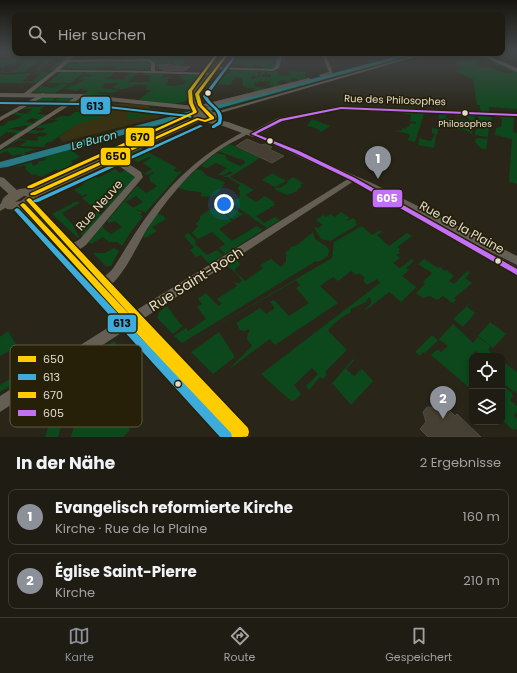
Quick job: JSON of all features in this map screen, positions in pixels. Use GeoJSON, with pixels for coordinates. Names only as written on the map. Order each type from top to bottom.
{"type":"FeatureCollection","features":[{"type":"Feature","properties":{"kind":"main road"},"geometry":{"type":"LineString","coordinates":[[12,203],[26,192],[33,194],[112,157],[201,111],[212,74]]}},
{"type":"Feature","properties":{"kind":"main road","name":"Rue des Philosophes"},"geometry":{"type":"LineString","coordinates":[[247,131],[281,120],[341,108],[517,115]]}},
{"type":"Feature","properties":{"kind":"main road","name":"Rue de la Plaine"},"geometry":{"type":"LineString","coordinates":[[201,111],[221,122],[247,131]]}},
{"type":"Feature","properties":{"kind":"main road"},"geometry":{"type":"LineString","coordinates":[[0,180],[12,203],[66,253],[105,282],[130,321],[238,437]]}},
{"type":"Feature","properties":{"kind":"street"},"geometry":{"type":"LineString","coordinates":[[25,95],[55,72]]}},
{"type":"Feature","properties":{"kind":"street"},"geometry":{"type":"LineString","coordinates":[[165,72],[212,74]]}},
{"type":"Feature","properties":{"kind":"street"},"geometry":{"type":"LineString","coordinates":[[201,111],[230,100],[331,72]]}},
{"type":"Feature","properties":{"kind":"street"},"geometry":{"type":"LineString","coordinates":[[0,96],[80,96],[179,107],[201,111],[221,110],[357,72]]}},
{"type":"Feature","properties":{"kind":"street"},"geometry":{"type":"LineString","coordinates":[[0,119],[43,95]]}},
{"type":"Feature","properties":{"kind":"street"},"geometry":{"type":"LineString","coordinates":[[0,148],[80,96]]}},
{"type":"Feature","properties":{"kind":"street"},"geometry":{"type":"LineString","coordinates":[[105,282],[118,270],[154,211],[174,187],[206,156],[228,141],[247,131]]}},
{"type":"Feature","properties":{"kind":"street","name":"Rue de la Plaine"},"geometry":{"type":"LineString","coordinates":[[247,131],[297,152],[353,179],[517,272]]}},
{"type":"Feature","properties":{"kind":"street","name":"Rue Neuve"},"geometry":{"type":"LineString","coordinates":[[66,253],[83,242],[139,178],[138,174],[112,157]]}},
{"type":"Feature","properties":{"kind":"street","name":"Rue de la Plaine"},"geometry":{"type":"LineString","coordinates":[[353,179],[369,185],[517,261]]}},
{"type":"Feature","properties":{"kind":"street","name":"Rue Saint-Roch"},"geometry":{"type":"LineString","coordinates":[[93,345],[353,179]]}},
{"type":"Feature","properties":{"kind":"street","name":"Rue Saint-Roch"},"geometry":{"type":"LineString","coordinates":[[0,405],[10,399]]}},
{"type":"Feature","properties":{"kind":"shaded area"},"geometry":{"type":"Polygon","coordinates":[[[115,103],[145,105],[149,106],[149,108],[169,111],[165,116],[62,142],[59,137],[96,110],[107,110],[115,103]]]}},
{"type":"Feature","properties":{"kind":"green space"},"geometry":{"type":"Polygon","coordinates":[[[50,72],[37,83],[0,83],[0,74],[31,73],[22,82],[33,81],[41,74],[33,73],[50,72]]]}},
{"type":"Feature","properties":{"kind":"green space"},"geometry":{"type":"Polygon","coordinates":[[[61,72],[74,72],[73,74],[75,72],[84,72],[71,83],[44,83],[49,82],[61,72]]]}},
{"type":"Feature","properties":{"kind":"green space"},"geometry":{"type":"Polygon","coordinates":[[[87,72],[114,72],[110,75],[113,75],[105,79],[123,80],[129,74],[124,73],[139,72],[128,82],[148,82],[152,76],[143,75],[145,72],[164,74],[162,77],[173,77],[167,79],[168,81],[165,85],[175,86],[186,83],[186,81],[179,77],[181,75],[205,75],[186,101],[171,105],[138,100],[159,85],[151,90],[145,90],[148,87],[146,87],[147,85],[141,86],[143,84],[120,89],[112,88],[119,83],[111,83],[104,84],[101,88],[119,90],[117,92],[95,93],[109,95],[107,96],[88,95],[85,93],[89,90],[80,90],[85,86],[77,91],[65,89],[84,80],[78,79],[84,77],[81,76],[90,77],[92,75],[85,74],[87,72]]]}},
{"type":"Feature","properties":{"kind":"green space"},"geometry":{"type":"Polygon","coordinates":[[[220,72],[259,72],[257,77],[252,76],[251,79],[259,77],[261,72],[266,72],[265,74],[262,74],[261,77],[271,77],[271,74],[266,74],[267,72],[279,72],[280,75],[288,76],[289,72],[305,72],[306,78],[304,78],[305,80],[301,81],[295,78],[289,80],[293,82],[290,83],[283,80],[277,82],[282,86],[273,89],[273,85],[269,86],[270,81],[254,82],[254,86],[266,88],[266,90],[252,93],[255,89],[243,87],[242,78],[235,77],[230,85],[213,84],[220,72]]]}},
{"type":"Feature","properties":{"kind":"green space"},"geometry":{"type":"Polygon","coordinates":[[[337,72],[341,72],[217,106],[215,105],[337,72]]]}},
{"type":"Feature","properties":{"kind":"green space"},"geometry":{"type":"Polygon","coordinates":[[[346,72],[351,72],[220,109],[218,107],[346,72]]]}},
{"type":"Feature","properties":{"kind":"green space"},"geometry":{"type":"Polygon","coordinates":[[[457,72],[503,72],[517,72],[517,109],[489,107],[489,112],[483,112],[480,109],[480,105],[477,105],[473,79],[457,72]]]}},
{"type":"Feature","properties":{"kind":"green space"},"geometry":{"type":"Polygon","coordinates":[[[62,84],[69,84],[55,93],[33,92],[36,89],[43,88],[38,88],[40,86],[53,88],[62,84]]]}},
{"type":"Feature","properties":{"kind":"green space"},"geometry":{"type":"Polygon","coordinates":[[[42,97],[56,97],[39,110],[42,111],[37,114],[47,115],[37,122],[34,122],[38,119],[31,118],[25,122],[34,123],[26,129],[27,125],[8,129],[23,131],[14,137],[12,137],[16,133],[7,132],[0,137],[0,126],[3,126],[8,122],[3,122],[15,120],[22,116],[12,114],[18,111],[18,113],[33,114],[27,113],[32,110],[31,109],[22,109],[25,107],[40,107],[46,103],[43,101],[34,102],[42,97]]]}},
{"type":"Feature","properties":{"kind":"green space"},"geometry":{"type":"Polygon","coordinates":[[[60,97],[73,98],[61,106],[63,103],[54,100],[60,97]]]}},
{"type":"Feature","properties":{"kind":"green space"},"geometry":{"type":"Polygon","coordinates":[[[81,98],[94,99],[91,101],[96,99],[103,101],[97,106],[87,105],[80,111],[77,110],[81,108],[77,107],[81,104],[84,106],[88,103],[75,102],[81,98]]]}},
{"type":"Feature","properties":{"kind":"green space"},"geometry":{"type":"Polygon","coordinates":[[[106,100],[109,101],[97,109],[107,110],[98,112],[101,118],[77,124],[51,142],[48,142],[44,145],[46,146],[44,147],[19,146],[27,141],[19,140],[9,145],[18,139],[37,141],[39,139],[36,138],[39,136],[43,137],[48,134],[39,132],[36,134],[27,133],[32,130],[41,131],[46,128],[35,128],[58,120],[48,119],[54,119],[61,116],[70,116],[75,112],[91,112],[102,105],[100,105],[106,100]]]}},
{"type":"Feature","properties":{"kind":"green space"},"geometry":{"type":"Polygon","coordinates":[[[149,108],[169,111],[167,114],[160,112],[139,118],[137,116],[133,117],[134,119],[130,120],[126,114],[149,108]]]}},
{"type":"Feature","properties":{"kind":"green space"},"geometry":{"type":"Polygon","coordinates":[[[181,110],[177,113],[188,111],[192,113],[124,131],[123,129],[169,117],[172,113],[181,110]]]}},
{"type":"Feature","properties":{"kind":"green space"},"geometry":{"type":"Polygon","coordinates":[[[401,112],[430,113],[424,114],[415,142],[407,140],[410,137],[409,134],[396,131],[402,131],[402,128],[406,129],[409,127],[410,123],[416,124],[416,122],[410,121],[411,115],[401,112]]]}},
{"type":"Feature","properties":{"kind":"green space"},"geometry":{"type":"Polygon","coordinates":[[[439,113],[447,114],[448,115],[445,116],[448,119],[469,120],[467,116],[457,116],[456,114],[474,115],[472,134],[465,130],[439,126],[434,148],[419,145],[421,135],[421,139],[431,141],[435,134],[432,133],[432,128],[438,129],[439,113]]]}},
{"type":"Feature","properties":{"kind":"green space"},"geometry":{"type":"Polygon","coordinates":[[[193,115],[88,145],[86,144],[193,115]]]}},
{"type":"Feature","properties":{"kind":"green space"},"geometry":{"type":"Polygon","coordinates":[[[478,115],[492,117],[490,123],[495,124],[489,128],[486,150],[481,148],[475,142],[476,138],[487,139],[487,137],[475,135],[478,115]]]}},
{"type":"Feature","properties":{"kind":"green space"},"geometry":{"type":"Polygon","coordinates":[[[499,116],[514,117],[513,132],[517,133],[517,184],[509,182],[512,139],[495,135],[496,128],[501,127],[502,119],[499,116]]]}},
{"type":"Feature","properties":{"kind":"green space"},"geometry":{"type":"Polygon","coordinates":[[[312,119],[330,126],[318,134],[321,131],[307,126],[312,119]]]}},
{"type":"Feature","properties":{"kind":"green space"},"geometry":{"type":"Polygon","coordinates":[[[122,129],[123,131],[49,151],[48,149],[122,129]]]}},
{"type":"Feature","properties":{"kind":"green space"},"geometry":{"type":"Polygon","coordinates":[[[84,144],[87,145],[71,150],[80,157],[71,161],[73,163],[71,164],[72,165],[58,171],[56,169],[41,177],[34,174],[32,175],[25,169],[27,168],[24,165],[19,167],[16,165],[18,166],[32,162],[33,166],[38,164],[38,162],[46,160],[45,157],[5,167],[3,166],[84,144]]]}},
{"type":"Feature","properties":{"kind":"green space"},"geometry":{"type":"Polygon","coordinates":[[[230,144],[260,158],[230,177],[254,190],[245,195],[256,202],[265,196],[274,202],[273,203],[275,205],[256,216],[264,223],[275,217],[280,220],[267,228],[230,202],[239,198],[240,190],[237,189],[240,185],[228,177],[222,177],[233,173],[230,171],[224,175],[218,175],[227,168],[216,163],[207,168],[201,166],[216,153],[225,155],[227,160],[240,166],[245,163],[245,161],[218,151],[230,144]]]}},
{"type":"Feature","properties":{"kind":"green space"},"geometry":{"type":"Polygon","coordinates":[[[11,147],[36,149],[24,153],[26,155],[22,156],[21,154],[13,156],[7,151],[0,154],[0,151],[3,149],[11,147]]]}},
{"type":"Feature","properties":{"kind":"green space"},"geometry":{"type":"Polygon","coordinates":[[[141,148],[177,168],[173,170],[176,172],[182,171],[146,212],[135,209],[142,212],[140,215],[143,216],[122,246],[117,242],[109,242],[103,237],[91,244],[89,242],[105,223],[103,228],[111,234],[122,227],[115,221],[108,223],[108,220],[137,186],[146,193],[157,186],[150,181],[149,176],[154,173],[152,172],[147,175],[141,172],[145,173],[152,169],[143,163],[151,158],[149,157],[138,162],[134,160],[127,163],[120,159],[141,148]],[[136,196],[125,202],[133,208],[143,202],[136,196]]]}},
{"type":"Feature","properties":{"kind":"green space"},"geometry":{"type":"Polygon","coordinates":[[[115,169],[120,173],[125,170],[135,177],[82,236],[78,223],[96,212],[101,214],[106,209],[101,208],[96,210],[82,198],[88,195],[86,194],[82,196],[74,190],[85,184],[81,182],[93,176],[88,172],[98,178],[115,169]]]}},
{"type":"Feature","properties":{"kind":"green space"},"geometry":{"type":"Polygon","coordinates":[[[197,169],[201,170],[207,176],[225,182],[221,190],[216,195],[200,196],[202,193],[179,188],[179,186],[197,169]]]}},
{"type":"Feature","properties":{"kind":"green space"},"geometry":{"type":"Polygon","coordinates":[[[272,173],[286,181],[275,187],[262,180],[272,173]]]}},
{"type":"Feature","properties":{"kind":"green space"},"geometry":{"type":"Polygon","coordinates":[[[293,177],[304,184],[301,184],[301,187],[297,190],[298,191],[287,195],[274,189],[277,187],[280,188],[289,182],[287,181],[293,177]]]}},
{"type":"Feature","properties":{"kind":"green space"},"geometry":{"type":"Polygon","coordinates":[[[77,201],[80,203],[62,213],[73,225],[79,237],[77,237],[52,214],[77,201]]]}},
{"type":"Feature","properties":{"kind":"green space"},"geometry":{"type":"Polygon","coordinates":[[[227,205],[243,214],[233,220],[220,209],[227,205]]]}},
{"type":"Feature","properties":{"kind":"green space"},"geometry":{"type":"Polygon","coordinates":[[[216,206],[232,221],[219,229],[232,241],[257,226],[263,230],[225,254],[219,248],[225,244],[212,232],[198,239],[192,233],[198,226],[196,224],[200,219],[200,216],[216,206]]]}},
{"type":"Feature","properties":{"kind":"green space"},"geometry":{"type":"Polygon","coordinates":[[[341,212],[350,218],[346,220],[347,221],[353,218],[357,221],[355,222],[357,225],[330,241],[321,239],[314,227],[318,228],[323,225],[316,220],[323,215],[326,217],[330,214],[335,217],[341,212]]]}},
{"type":"Feature","properties":{"kind":"green space"},"geometry":{"type":"Polygon","coordinates":[[[157,213],[166,219],[152,227],[157,231],[145,238],[143,236],[157,213]]]}},
{"type":"Feature","properties":{"kind":"green space"},"geometry":{"type":"Polygon","coordinates":[[[362,226],[372,235],[380,230],[382,232],[377,235],[389,246],[407,233],[412,236],[397,247],[400,249],[398,251],[400,253],[396,255],[400,258],[393,263],[400,268],[412,259],[414,261],[406,268],[409,270],[402,276],[416,287],[401,302],[389,292],[366,310],[365,309],[371,304],[369,297],[366,302],[351,309],[350,313],[335,323],[328,331],[347,350],[325,372],[327,375],[322,379],[320,377],[309,390],[306,386],[318,374],[312,368],[294,385],[301,394],[295,400],[291,401],[261,374],[380,283],[377,279],[367,285],[363,281],[365,278],[359,273],[356,275],[351,271],[338,281],[333,277],[320,286],[338,303],[275,345],[270,339],[228,370],[252,346],[247,339],[250,331],[248,329],[245,331],[240,330],[236,323],[260,308],[266,314],[275,308],[270,302],[274,300],[289,316],[309,303],[296,288],[300,285],[296,280],[184,345],[332,258],[334,242],[362,226]]]}},
{"type":"Feature","properties":{"kind":"green space"},"geometry":{"type":"Polygon","coordinates":[[[313,232],[315,239],[326,246],[329,250],[328,256],[318,262],[316,261],[182,343],[174,336],[186,328],[188,331],[206,319],[197,307],[202,304],[198,299],[206,293],[218,306],[222,304],[217,299],[237,286],[234,283],[239,283],[242,281],[237,274],[227,266],[238,259],[240,265],[234,270],[245,281],[263,268],[260,265],[271,259],[281,267],[286,262],[286,252],[291,249],[289,248],[297,245],[313,232]]]}},
{"type":"Feature","properties":{"kind":"green space"},"geometry":{"type":"Polygon","coordinates":[[[188,233],[196,241],[195,244],[207,255],[217,250],[223,255],[209,264],[201,255],[196,257],[190,250],[194,247],[184,236],[188,233]]]}},
{"type":"Feature","properties":{"kind":"green space"},"geometry":{"type":"Polygon","coordinates":[[[114,248],[119,251],[111,266],[106,266],[93,253],[105,253],[114,248]]]}},
{"type":"Feature","properties":{"kind":"green space"},"geometry":{"type":"Polygon","coordinates":[[[424,259],[438,268],[440,267],[445,271],[447,270],[454,276],[449,281],[454,284],[467,271],[470,273],[465,278],[472,283],[454,298],[456,300],[453,303],[443,296],[437,300],[430,296],[423,298],[416,293],[425,284],[423,282],[432,273],[418,264],[424,259]]]}},
{"type":"Feature","properties":{"kind":"green space"},"geometry":{"type":"Polygon","coordinates":[[[473,300],[467,307],[475,313],[463,327],[453,319],[473,300]]]}},
{"type":"Feature","properties":{"kind":"green space"},"geometry":{"type":"Polygon","coordinates":[[[167,306],[183,326],[173,334],[157,318],[159,312],[167,306]]]}},
{"type":"Feature","properties":{"kind":"green space"},"geometry":{"type":"Polygon","coordinates":[[[490,322],[506,334],[493,348],[478,336],[490,322]]]}},
{"type":"Feature","properties":{"kind":"green space"},"geometry":{"type":"Polygon","coordinates":[[[453,324],[473,343],[478,337],[490,346],[488,350],[492,353],[478,353],[476,351],[474,353],[469,353],[469,387],[431,355],[438,349],[441,352],[448,346],[439,339],[453,324]]]}},
{"type":"Feature","properties":{"kind":"green space"},"geometry":{"type":"Polygon","coordinates":[[[8,331],[16,345],[10,345],[10,350],[0,356],[0,337],[8,331]]]}},
{"type":"Feature","properties":{"kind":"green space"},"geometry":{"type":"Polygon","coordinates":[[[219,332],[235,357],[213,374],[191,352],[219,332]]]}},
{"type":"Feature","properties":{"kind":"green space"},"geometry":{"type":"Polygon","coordinates":[[[432,335],[438,340],[420,356],[415,352],[432,335]]]}},
{"type":"Feature","properties":{"kind":"green space"},"geometry":{"type":"Polygon","coordinates":[[[114,341],[117,345],[107,345],[114,341]]]}},
{"type":"Feature","properties":{"kind":"green space"},"geometry":{"type":"Polygon","coordinates":[[[353,359],[354,360],[346,369],[354,376],[362,369],[373,381],[351,405],[333,384],[329,387],[353,359]]]}},
{"type":"Feature","properties":{"kind":"green space"},"geometry":{"type":"Polygon","coordinates":[[[505,363],[517,372],[517,393],[515,391],[514,392],[505,384],[505,363]]]}},
{"type":"Feature","properties":{"kind":"green space"},"geometry":{"type":"Polygon","coordinates":[[[10,379],[10,386],[0,392],[0,385],[10,379]]]}},
{"type":"Feature","properties":{"kind":"green space"},"geometry":{"type":"Polygon","coordinates":[[[505,387],[512,393],[513,396],[510,400],[517,406],[517,413],[516,412],[514,416],[517,419],[517,430],[514,428],[513,430],[505,423],[505,387]]]}},
{"type":"Feature","properties":{"kind":"green space"},"geometry":{"type":"Polygon","coordinates":[[[48,427],[61,427],[58,437],[45,437],[48,427]]]}},
{"type":"Feature","properties":{"kind":"green space"},"geometry":{"type":"Polygon","coordinates":[[[74,427],[128,427],[130,430],[123,437],[71,437],[74,427]]]}},
{"type":"Feature","properties":{"kind":"building"},"geometry":{"type":"Polygon","coordinates":[[[247,139],[261,145],[265,144],[272,147],[269,149],[284,156],[272,163],[236,146],[247,139]]]}},
{"type":"Feature","properties":{"kind":"building"},"geometry":{"type":"Polygon","coordinates":[[[442,403],[455,416],[457,414],[481,437],[428,437],[420,429],[426,422],[423,412],[427,407],[438,408],[442,403]]]}},
{"type":"Feature","properties":{"kind":"waterway","name":"Le Buron"},"geometry":{"type":"LineString","coordinates":[[3,165],[344,72]]}},
{"type":"Feature","properties":{"kind":"transit line","name":"670"},"geometry":{"type":"LineString","coordinates":[[195,112],[191,103],[190,91],[204,72]]}},
{"type":"Feature","properties":{"kind":"transit line","name":"650"},"geometry":{"type":"LineString","coordinates":[[198,119],[205,121],[213,118],[200,105],[197,94],[213,72]]}},
{"type":"Feature","properties":{"kind":"transit line","name":"613"},"geometry":{"type":"LineString","coordinates":[[213,127],[220,123],[220,114],[209,103],[205,96],[223,72]]}},
{"type":"Feature","properties":{"kind":"transit line","name":"613"},"geometry":{"type":"LineString","coordinates":[[0,103],[80,104],[190,117]]}},
{"type":"Feature","properties":{"kind":"transit line","name":"605"},"geometry":{"type":"LineString","coordinates":[[253,134],[281,120],[341,108],[517,115]]}},
{"type":"Feature","properties":{"kind":"transit line","name":"670"},"geometry":{"type":"LineString","coordinates":[[30,187],[195,112]]}},
{"type":"Feature","properties":{"kind":"transit line","name":"650"},"geometry":{"type":"LineString","coordinates":[[33,194],[198,119]]}},
{"type":"Feature","properties":{"kind":"transit line","name":"613"},"geometry":{"type":"LineString","coordinates":[[36,201],[201,126]]}},
{"type":"Feature","properties":{"kind":"transit line","name":"605"},"geometry":{"type":"LineString","coordinates":[[253,134],[297,152],[353,179],[517,272]]}},
{"type":"Feature","properties":{"kind":"transit line","name":"670"},"geometry":{"type":"LineString","coordinates":[[29,200],[244,432]]}},
{"type":"Feature","properties":{"kind":"transit line","name":"650"},"geometry":{"type":"LineString","coordinates":[[23,205],[238,437]]}},
{"type":"Feature","properties":{"kind":"transit line","name":"613"},"geometry":{"type":"LineString","coordinates":[[17,210],[142,345]]}},
{"type":"Feature","properties":{"kind":"transit line","name":"613"},"geometry":{"type":"LineString","coordinates":[[142,345],[227,437]]}},
{"type":"Feature","properties":{"kind":"place","name":"Philosophes"},"geometry":{"type":"Point","coordinates":[465,113]}},
{"type":"Feature","properties":{"kind":"place","name":"Evangelisch reformierte Kirche"},"geometry":{"type":"Point","coordinates":[378,179]}},
{"type":"Feature","properties":{"kind":"place","name":"Église Saint-Pierre"},"geometry":{"type":"Point","coordinates":[443,419]}}]}
